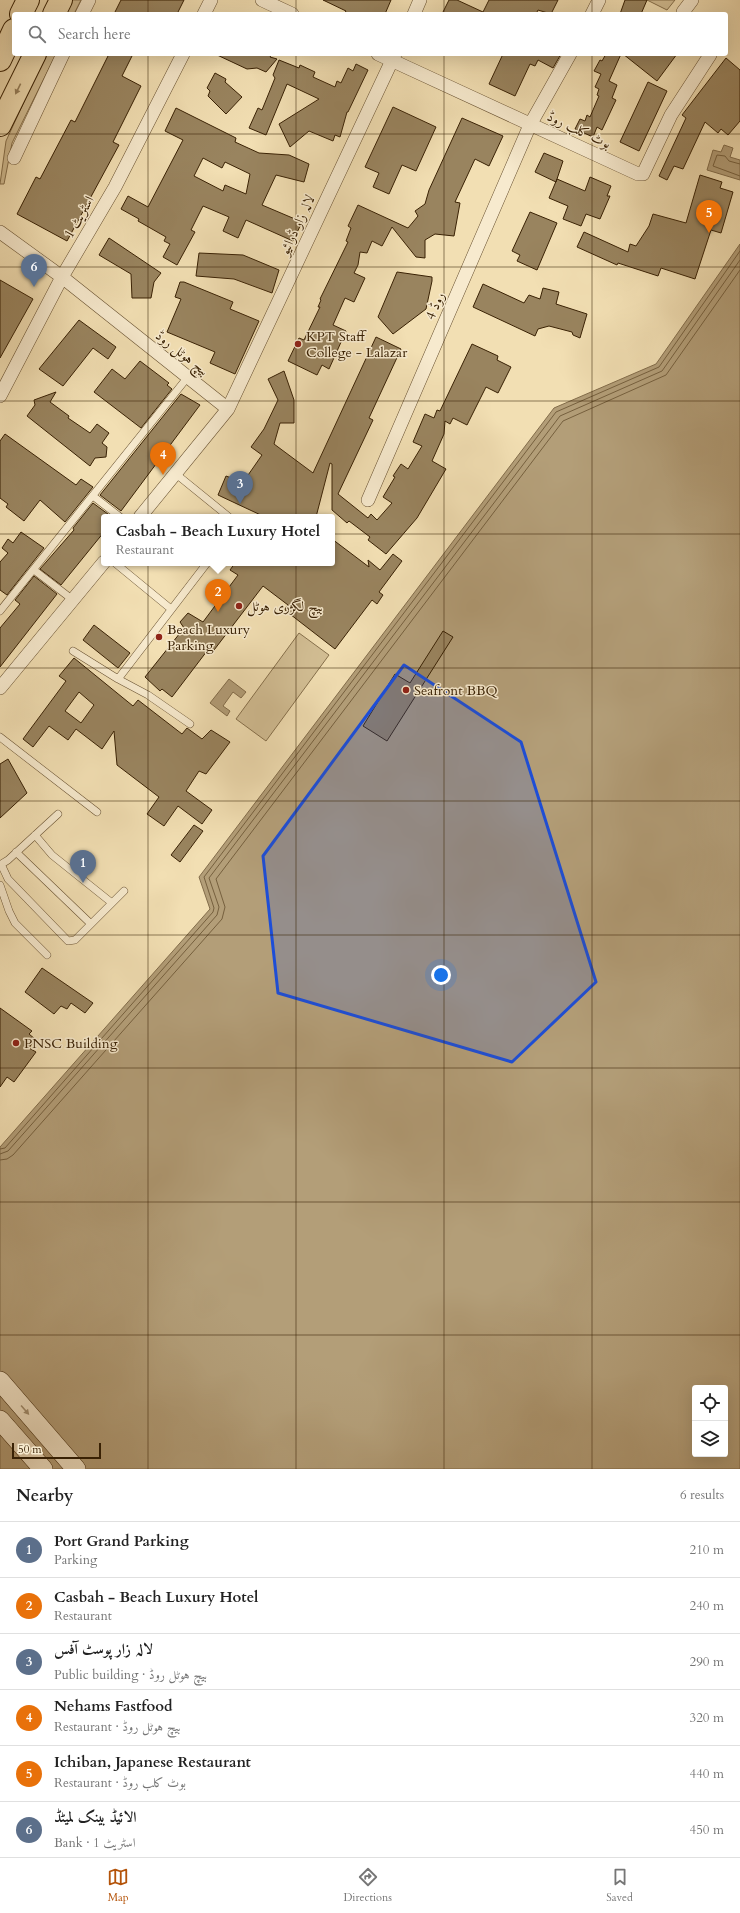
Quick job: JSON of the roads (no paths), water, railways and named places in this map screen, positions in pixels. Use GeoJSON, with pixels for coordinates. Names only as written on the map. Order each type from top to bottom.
{"type":"FeatureCollection","features":[{"type":"Feature","properties":{"kind":"highway"},"geometry":{"type":"LineString","coordinates":[[55,12],[61,0]]}},
{"type":"Feature","properties":{"kind":"highway"},"geometry":{"type":"LineString","coordinates":[[0,60],[12,34]]}},
{"type":"Feature","properties":{"kind":"highway"},"geometry":{"type":"LineString","coordinates":[[0,125],[34,56]]}},
{"type":"Feature","properties":{"kind":"main road"},"geometry":{"type":"LineString","coordinates":[[0,1381],[76,1469]]}},
{"type":"Feature","properties":{"kind":"main road"},"geometry":{"type":"LineString","coordinates":[[0,1420],[43,1469]]}},
{"type":"Feature","properties":{"kind":"street"},"geometry":{"type":"LineString","coordinates":[[83,12],[89,0]]}},
{"type":"Feature","properties":{"kind":"street"},"geometry":{"type":"LineString","coordinates":[[205,12],[211,0]]}},
{"type":"Feature","properties":{"kind":"street"},"geometry":{"type":"LineString","coordinates":[[415,12],[420,0]]}},
{"type":"Feature","properties":{"kind":"street"},"geometry":{"type":"LineString","coordinates":[[593,12],[599,0]]}},
{"type":"Feature","properties":{"kind":"street"},"geometry":{"type":"LineString","coordinates":[[683,12],[692,0]]}},
{"type":"Feature","properties":{"kind":"street"},"geometry":{"type":"LineString","coordinates":[[269,2],[288,12]]}},
{"type":"Feature","properties":{"kind":"street"},"geometry":{"type":"LineString","coordinates":[[14,158],[62,56]]}},
{"type":"Feature","properties":{"kind":"street","name":"اسٹریٹ 1"},"geometry":{"type":"LineString","coordinates":[[0,396],[62,277],[115,186],[182,56]]}},
{"type":"Feature","properties":{"kind":"street","name":"روڈ 4"},"geometry":{"type":"LineString","coordinates":[[368,500],[530,125],[569,56]]}},
{"type":"Feature","properties":{"kind":"street","name":"بوٹ کلب روڈ"},"geometry":{"type":"LineString","coordinates":[[393,57],[530,125],[632,172],[643,174],[671,115],[709,56]]}},
{"type":"Feature","properties":{"kind":"street","name":"لالہ زار ڈرائیو"},"geometry":{"type":"LineString","coordinates":[[228,409],[393,57]]}},
{"type":"Feature","properties":{"kind":"street","name":"بیچ ہوٹل روڈ"},"geometry":{"type":"LineString","coordinates":[[2,235],[62,277],[228,409]]}},
{"type":"Feature","properties":{"kind":"street"},"geometry":{"type":"LineString","coordinates":[[143,514],[228,409]]}},
{"type":"Feature","properties":{"kind":"street"},"geometry":{"type":"LineString","coordinates":[[0,688],[101,566]]}},
{"type":"Feature","properties":{"kind":"lane"},"geometry":{"type":"LineString","coordinates":[[0,611],[188,378]]}},
{"type":"Feature","properties":{"kind":"lane"},"geometry":{"type":"LineString","coordinates":[[176,474],[225,514]]}},
{"type":"Feature","properties":{"kind":"lane"},"geometry":{"type":"LineString","coordinates":[[93,496],[116,514]]}},
{"type":"Feature","properties":{"kind":"lane"},"geometry":{"type":"LineString","coordinates":[[119,566],[171,608]]}},
{"type":"Feature","properties":{"kind":"lane"},"geometry":{"type":"LineString","coordinates":[[118,679],[205,566]]}},
{"type":"Feature","properties":{"kind":"lane"},"geometry":{"type":"LineString","coordinates":[[34,570],[73,600]]}},
{"type":"Feature","properties":{"kind":"lane"},"geometry":{"type":"LineString","coordinates":[[73,651],[118,679],[148,695],[190,724]]}},
{"type":"Feature","properties":{"kind":"lane"},"geometry":{"type":"LineString","coordinates":[[0,737],[97,812]]}},
{"type":"Feature","properties":{"kind":"lane"},"geometry":{"type":"LineString","coordinates":[[58,814],[16,852],[0,864],[8,879],[68,941],[75,940],[124,891]]}},
{"type":"Feature","properties":{"kind":"lane"},"geometry":{"type":"LineString","coordinates":[[35,835],[52,855],[112,903]]}},
{"type":"Feature","properties":{"kind":"lane"},"geometry":{"type":"LineString","coordinates":[[16,852],[91,924]]}},
{"type":"Feature","properties":{"kind":"lane"},"geometry":{"type":"LineString","coordinates":[[0,885],[15,923],[48,955]]}},
{"type":"Feature","properties":{"kind":"water"},"geometry":{"type":"Polygon","coordinates":[[[724,145],[733,148],[730,157],[740,160],[740,180],[707,170],[713,150],[721,152],[724,145]]]}},
{"type":"Feature","properties":{"kind":"water"},"geometry":{"type":"Polygon","coordinates":[[[740,244],[740,1469],[0,1469],[0,1147],[210,909],[199,877],[554,408],[656,364],[740,244]]]}},
{"type":"Feature","properties":{"kind":"water"},"geometry":{"type":"Polygon","coordinates":[[[229,679],[246,692],[241,698],[233,692],[223,706],[230,711],[227,716],[210,703],[229,679]]]}},
{"type":"Feature","properties":{"kind":"place","name":"Ichiban, Japanese Restaurant"},"geometry":{"type":"Point","coordinates":[709,233]}},
{"type":"Feature","properties":{"kind":"place","name":"الائیڈ بینک لمیٹڈ"},"geometry":{"type":"Point","coordinates":[34,287]}},
{"type":"Feature","properties":{"kind":"place","name":"KPT Staff College - Lalazar"},"geometry":{"type":"Point","coordinates":[298,344]}},
{"type":"Feature","properties":{"kind":"place","name":"Nehams Fastfood"},"geometry":{"type":"Point","coordinates":[163,475]}},
{"type":"Feature","properties":{"kind":"place","name":"لالہ زار پوسٹ آفس"},"geometry":{"type":"Point","coordinates":[240,504]}},
{"type":"Feature","properties":{"kind":"place","name":"بیچ لگژری ہوٹل"},"geometry":{"type":"Point","coordinates":[239,606]}},
{"type":"Feature","properties":{"kind":"place","name":"Casbah - Beach Luxury Hotel"},"geometry":{"type":"Point","coordinates":[218,612]}},
{"type":"Feature","properties":{"kind":"place","name":"Beach Luxury Parking"},"geometry":{"type":"Point","coordinates":[159,637]}},
{"type":"Feature","properties":{"kind":"place","name":"Seafront BBQ"},"geometry":{"type":"Point","coordinates":[406,690]}},
{"type":"Feature","properties":{"kind":"place","name":"Port Grand Parking"},"geometry":{"type":"Point","coordinates":[83,883]}},
{"type":"Feature","properties":{"kind":"place","name":"PNSC Building"},"geometry":{"type":"Point","coordinates":[16,1043]}}]}
